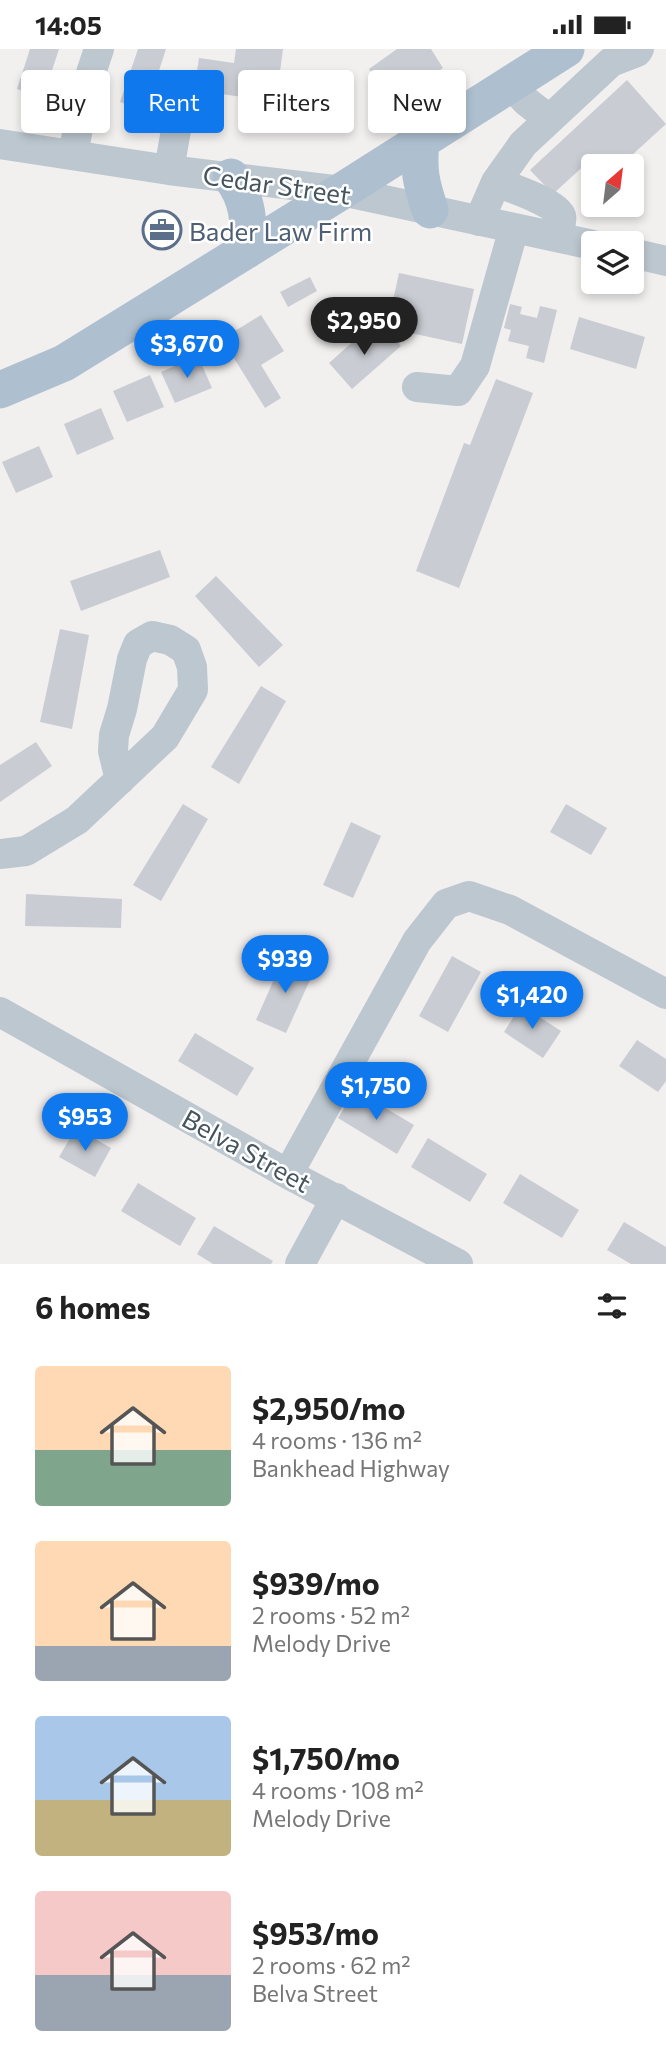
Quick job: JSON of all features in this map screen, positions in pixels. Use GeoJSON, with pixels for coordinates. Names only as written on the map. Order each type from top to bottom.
{"type":"FeatureCollection","features":[{"type":"Feature","properties":{"kind":"main road"},"geometry":{"type":"LineString","coordinates":[[0,390],[64,363],[566,49]]}},
{"type":"Feature","properties":{"kind":"main road"},"geometry":{"type":"LineString","coordinates":[[421,141],[418,164],[430,210]]}},
{"type":"Feature","properties":{"kind":"main road"},"geometry":{"type":"LineString","coordinates":[[231,177],[245,199],[248,221],[247,250]]}},
{"type":"Feature","properties":{"kind":"street"},"geometry":{"type":"LineString","coordinates":[[73,155],[85,91],[99,49]]}},
{"type":"Feature","properties":{"kind":"street"},"geometry":{"type":"LineString","coordinates":[[479,221],[496,182],[523,144],[611,62],[639,49]]}},
{"type":"Feature","properties":{"kind":"street"},"geometry":{"type":"LineString","coordinates":[[510,85],[549,119]]}},
{"type":"Feature","properties":{"kind":"street"},"geometry":{"type":"LineString","coordinates":[[169,170],[175,133]]}},
{"type":"Feature","properties":{"kind":"street","name":"Cedar Street"},"geometry":{"type":"LineString","coordinates":[[0,144],[169,170],[342,191],[581,242]]}},
{"type":"Feature","properties":{"kind":"street"},"geometry":{"type":"LineString","coordinates":[[496,182],[557,210],[561,217],[561,226],[553,236]]}},
{"type":"Feature","properties":{"kind":"street"},"geometry":{"type":"LineString","coordinates":[[417,387],[458,391],[475,366],[514,228]]}},
{"type":"Feature","properties":{"kind":"street"},"geometry":{"type":"LineString","coordinates":[[644,256],[666,261]]}},
{"type":"Feature","properties":{"kind":"street"},"geometry":{"type":"LineString","coordinates":[[0,854],[26,851],[77,820],[120,779]]}},
{"type":"Feature","properties":{"kind":"street"},"geometry":{"type":"LineString","coordinates":[[289,1174],[417,941],[446,904],[469,897],[510,910],[666,994]]}},
{"type":"Feature","properties":{"kind":"street","name":"Belva Street"},"geometry":{"type":"LineString","coordinates":[[0,1012],[289,1174],[458,1264]]}},
{"type":"Feature","properties":{"kind":"street"},"geometry":{"type":"LineString","coordinates":[[300,1264],[336,1198]]}},
{"type":"Feature","properties":{"kind":"building"},"geometry":{"type":"Polygon","coordinates":[[[30,49],[59,49],[52,70],[23,70],[30,49]]]}},
{"type":"Feature","properties":{"kind":"building"},"geometry":{"type":"Polygon","coordinates":[[[138,49],[166,49],[159,70],[131,70],[138,49]]]}},
{"type":"Feature","properties":{"kind":"building"},"geometry":{"type":"Polygon","coordinates":[[[236,49],[283,49],[280,70],[238,70],[238,96],[224,94],[224,70],[197,70],[199,58],[234,63],[236,49]]]}},
{"type":"Feature","properties":{"kind":"building"},"geometry":{"type":"Polygon","coordinates":[[[397,49],[431,49],[443,68],[440,70],[369,69],[397,49]]]}},
{"type":"Feature","properties":{"kind":"building"},"geometry":{"type":"Polygon","coordinates":[[[627,80],[666,124],[633,154],[581,154],[581,168],[553,194],[530,170],[627,80]]]}},
{"type":"Feature","properties":{"kind":"building"},"geometry":{"type":"Polygon","coordinates":[[[399,273],[474,289],[462,344],[387,328],[399,273]]]}},
{"type":"Feature","properties":{"kind":"building"},"geometry":{"type":"Polygon","coordinates":[[[310,277],[317,291],[288,307],[280,292],[310,277]]]}},
{"type":"Feature","properties":{"kind":"building"},"geometry":{"type":"Polygon","coordinates":[[[510,304],[522,307],[520,314],[537,318],[540,306],[557,310],[544,363],[526,358],[529,346],[508,341],[511,330],[504,328],[510,304]]]}},
{"type":"Feature","properties":{"kind":"building"},"geometry":{"type":"Polygon","coordinates":[[[261,315],[284,351],[261,365],[281,398],[265,408],[222,339],[261,315]]]}},
{"type":"Feature","properties":{"kind":"building"},"geometry":{"type":"Polygon","coordinates":[[[579,317],[645,337],[636,369],[570,349],[579,317]]]}},
{"type":"Feature","properties":{"kind":"building"},"geometry":{"type":"Polygon","coordinates":[[[385,327],[401,346],[352,389],[329,363],[357,338],[363,346],[385,327]]]}},
{"type":"Feature","properties":{"kind":"building"},"geometry":{"type":"Polygon","coordinates":[[[198,356],[212,388],[175,403],[161,372],[198,356]]]}},
{"type":"Feature","properties":{"kind":"building"},"geometry":{"type":"Polygon","coordinates":[[[150,375],[164,407],[127,422],[113,391],[150,375]]]}},
{"type":"Feature","properties":{"kind":"building"},"geometry":{"type":"Polygon","coordinates":[[[496,379],[533,393],[459,588],[416,571],[464,443],[470,445],[496,379]]]}},
{"type":"Feature","properties":{"kind":"building"},"geometry":{"type":"Polygon","coordinates":[[[101,408],[114,439],[77,455],[64,424],[101,408]]]}},
{"type":"Feature","properties":{"kind":"building"},"geometry":{"type":"Polygon","coordinates":[[[39,446],[53,477],[16,493],[2,462],[39,446]]]}},
{"type":"Feature","properties":{"kind":"building"},"geometry":{"type":"Polygon","coordinates":[[[160,550],[170,577],[81,611],[70,581],[160,550]]]}},
{"type":"Feature","properties":{"kind":"building"},"geometry":{"type":"Polygon","coordinates":[[[216,576],[283,645],[259,667],[195,596],[216,576]]]}},
{"type":"Feature","properties":{"kind":"building"},"geometry":{"type":"Polygon","coordinates":[[[60,629],[89,635],[72,729],[40,722],[60,629]]]}},
{"type":"Feature","properties":{"kind":"building"},"geometry":{"type":"Polygon","coordinates":[[[261,686],[286,701],[239,784],[211,767],[261,686]]]}},
{"type":"Feature","properties":{"kind":"building"},"geometry":{"type":"Polygon","coordinates":[[[36,742],[52,766],[0,802],[0,765],[36,742]]]}},
{"type":"Feature","properties":{"kind":"building"},"geometry":{"type":"Polygon","coordinates":[[[183,804],[208,819],[161,901],[133,885],[183,804]]]}},
{"type":"Feature","properties":{"kind":"building"},"geometry":{"type":"Polygon","coordinates":[[[566,804],[607,828],[591,855],[550,832],[566,804]]]}},
{"type":"Feature","properties":{"kind":"building"},"geometry":{"type":"Polygon","coordinates":[[[351,822],[381,836],[353,898],[323,885],[351,822]]]}},
{"type":"Feature","properties":{"kind":"building"},"geometry":{"type":"Polygon","coordinates":[[[26,894],[122,899],[121,928],[25,926],[26,894]]]}},
{"type":"Feature","properties":{"kind":"building"},"geometry":{"type":"Polygon","coordinates":[[[452,956],[481,972],[448,1032],[419,1016],[452,956]]]}},
{"type":"Feature","properties":{"kind":"building"},"geometry":{"type":"Polygon","coordinates":[[[284,957],[314,971],[286,1033],[256,1020],[284,957]]]}},
{"type":"Feature","properties":{"kind":"building"},"geometry":{"type":"Polygon","coordinates":[[[521,1005],[561,1031],[543,1058],[504,1032],[521,1005]]]}},
{"type":"Feature","properties":{"kind":"building"},"geometry":{"type":"Polygon","coordinates":[[[195,1033],[254,1068],[237,1096],[178,1061],[195,1033]]]}},
{"type":"Feature","properties":{"kind":"building"},"geometry":{"type":"Polygon","coordinates":[[[637,1040],[666,1059],[666,1081],[658,1092],[619,1066],[637,1040]]]}},
{"type":"Feature","properties":{"kind":"building"},"geometry":{"type":"Polygon","coordinates":[[[355,1090],[414,1125],[397,1154],[338,1118],[355,1090]]]}},
{"type":"Feature","properties":{"kind":"building"},"geometry":{"type":"Polygon","coordinates":[[[76,1128],[111,1148],[95,1177],[59,1157],[76,1128]]]}},
{"type":"Feature","properties":{"kind":"building"},"geometry":{"type":"Polygon","coordinates":[[[428,1138],[487,1174],[470,1202],[411,1167],[428,1138]]]}},
{"type":"Feature","properties":{"kind":"building"},"geometry":{"type":"Polygon","coordinates":[[[520,1174],[579,1210],[562,1238],[503,1203],[520,1174]]]}},
{"type":"Feature","properties":{"kind":"building"},"geometry":{"type":"Polygon","coordinates":[[[138,1183],[196,1218],[180,1246],[121,1211],[138,1183]]]}},
{"type":"Feature","properties":{"kind":"building"},"geometry":{"type":"Polygon","coordinates":[[[624,1222],[666,1247],[666,1264],[631,1264],[607,1250],[624,1222]]]}},
{"type":"Feature","properties":{"kind":"building"},"geometry":{"type":"Polygon","coordinates":[[[214,1226],[273,1261],[271,1264],[213,1264],[197,1254],[214,1226]]]}},
{"type":"Feature","properties":{"kind":"place","name":"Bader Law Firm"},"geometry":{"type":"Point","coordinates":[162,230]}}]}
